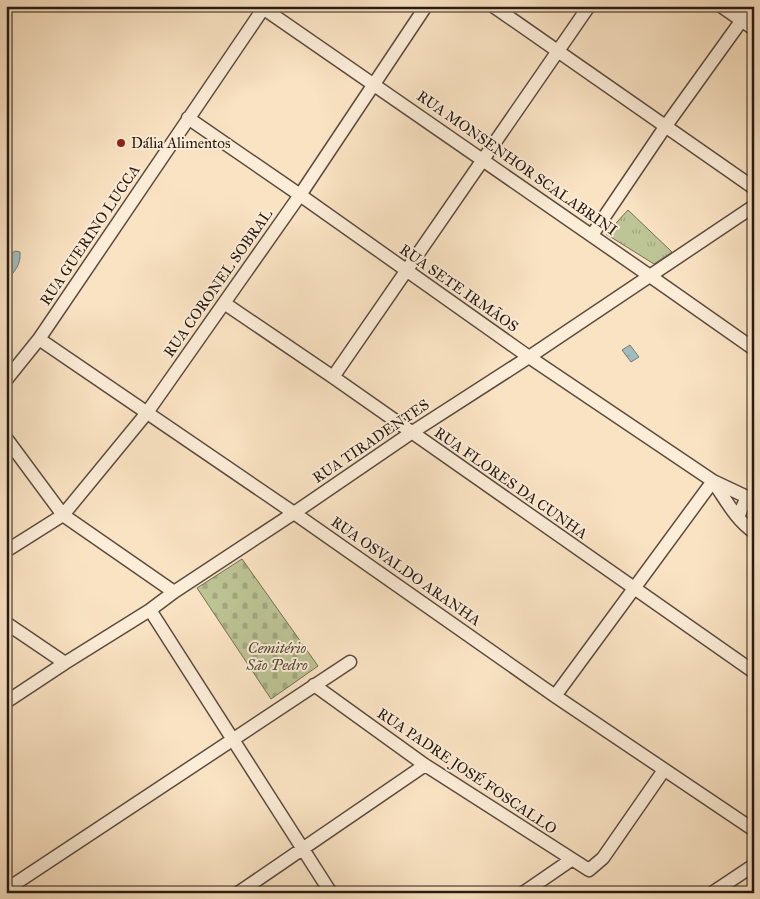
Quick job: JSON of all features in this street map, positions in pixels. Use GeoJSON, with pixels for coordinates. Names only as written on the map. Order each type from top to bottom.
{"type":"FeatureCollection","features":[{"type":"Feature","properties":{"kind":"street","name":"RUA CORONEL SOBRAL"},"geometry":{"type":"LineString","coordinates":[[6,551],[63,516],[146,414],[300,195],[426,6]]}},
{"type":"Feature","properties":{"kind":"street"},"geometry":{"type":"LineString","coordinates":[[492,6],[754,188]]}},
{"type":"Feature","properties":{"kind":"street"},"geometry":{"type":"LineString","coordinates":[[332,377],[559,52],[589,6]]}},
{"type":"Feature","properties":{"kind":"street"},"geometry":{"type":"LineString","coordinates":[[721,6],[754,29]]}},
{"type":"Feature","properties":{"kind":"street"},"geometry":{"type":"LineString","coordinates":[[592,235],[665,127],[752,6]]}},
{"type":"Feature","properties":{"kind":"street","name":"RUA MONSENHOR SCALABRINI"},"geometry":{"type":"LineString","coordinates":[[263,7],[754,349]]}},
{"type":"Feature","properties":{"kind":"street","name":"RUA GUERINO LUCCA"},"geometry":{"type":"LineString","coordinates":[[6,380],[39,339],[263,7]]}},
{"type":"Feature","properties":{"kind":"street","name":"RUA SETE IRMÃOS"},"geometry":{"type":"LineString","coordinates":[[188,118],[530,357],[713,481]]}},
{"type":"Feature","properties":{"kind":"street","name":"RUA TIRADENTES"},"geometry":{"type":"LineString","coordinates":[[6,702],[150,610],[411,433],[530,357],[754,206]]}},
{"type":"Feature","properties":{"kind":"street","name":"RUA FLORES DA CUNHA"},"geometry":{"type":"LineString","coordinates":[[224,303],[754,672]]}},
{"type":"Feature","properties":{"kind":"street","name":"RUA OSVALDO ARANHA"},"geometry":{"type":"LineString","coordinates":[[39,339],[146,414],[294,513],[555,696],[754,830]]}},
{"type":"Feature","properties":{"kind":"street"},"geometry":{"type":"LineString","coordinates":[[6,438],[63,516],[174,592]]}},
{"type":"Feature","properties":{"kind":"street"},"geometry":{"type":"LineString","coordinates":[[713,481],[750,492],[738,517]]}},
{"type":"Feature","properties":{"kind":"street"},"geometry":{"type":"LineString","coordinates":[[713,481],[738,517],[754,532]]}},
{"type":"Feature","properties":{"kind":"street"},"geometry":{"type":"LineString","coordinates":[[555,696],[713,481]]}},
{"type":"Feature","properties":{"kind":"street"},"geometry":{"type":"LineString","coordinates":[[150,610],[331,893]]}},
{"type":"Feature","properties":{"kind":"street"},"geometry":{"type":"LineString","coordinates":[[6,623],[65,663]]}},
{"type":"Feature","properties":{"kind":"street"},"geometry":{"type":"LineString","coordinates":[[7,889],[350,662]]}},
{"type":"Feature","properties":{"kind":"street","name":"RUA PADRE JOSÉ FOSCALLO"},"geometry":{"type":"LineString","coordinates":[[314,686],[425,765],[589,870],[603,858],[664,770]]}},
{"type":"Feature","properties":{"kind":"street"},"geometry":{"type":"LineString","coordinates":[[238,893],[425,765]]}},
{"type":"Feature","properties":{"kind":"street"},"geometry":{"type":"LineString","coordinates":[[523,893],[571,860]]}},
{"type":"Feature","properties":{"kind":"street"},"geometry":{"type":"LineString","coordinates":[[712,893],[754,864]]}},
{"type":"Feature","properties":{"kind":"green space"},"geometry":{"type":"Polygon","coordinates":[[[628,210],[672,252],[654,264],[606,234],[628,210]]]}},
{"type":"Feature","properties":{"kind":"green space","name":"Cemitério São Pedro"},"geometry":{"type":"Polygon","coordinates":[[[242,559],[318,666],[271,699],[197,588],[242,559]]]}},
{"type":"Feature","properties":{"kind":"water"},"geometry":{"type":"Polygon","coordinates":[[[15,251],[20,252],[20,261],[15,271],[6,281],[6,258],[15,251]]]}},
{"type":"Feature","properties":{"kind":"water"},"geometry":{"type":"Polygon","coordinates":[[[630,345],[639,357],[631,362],[622,350],[630,345]]]}},
{"type":"Feature","properties":{"kind":"place","name":"Dália Alimentos"},"geometry":{"type":"Point","coordinates":[121,143]}}]}
